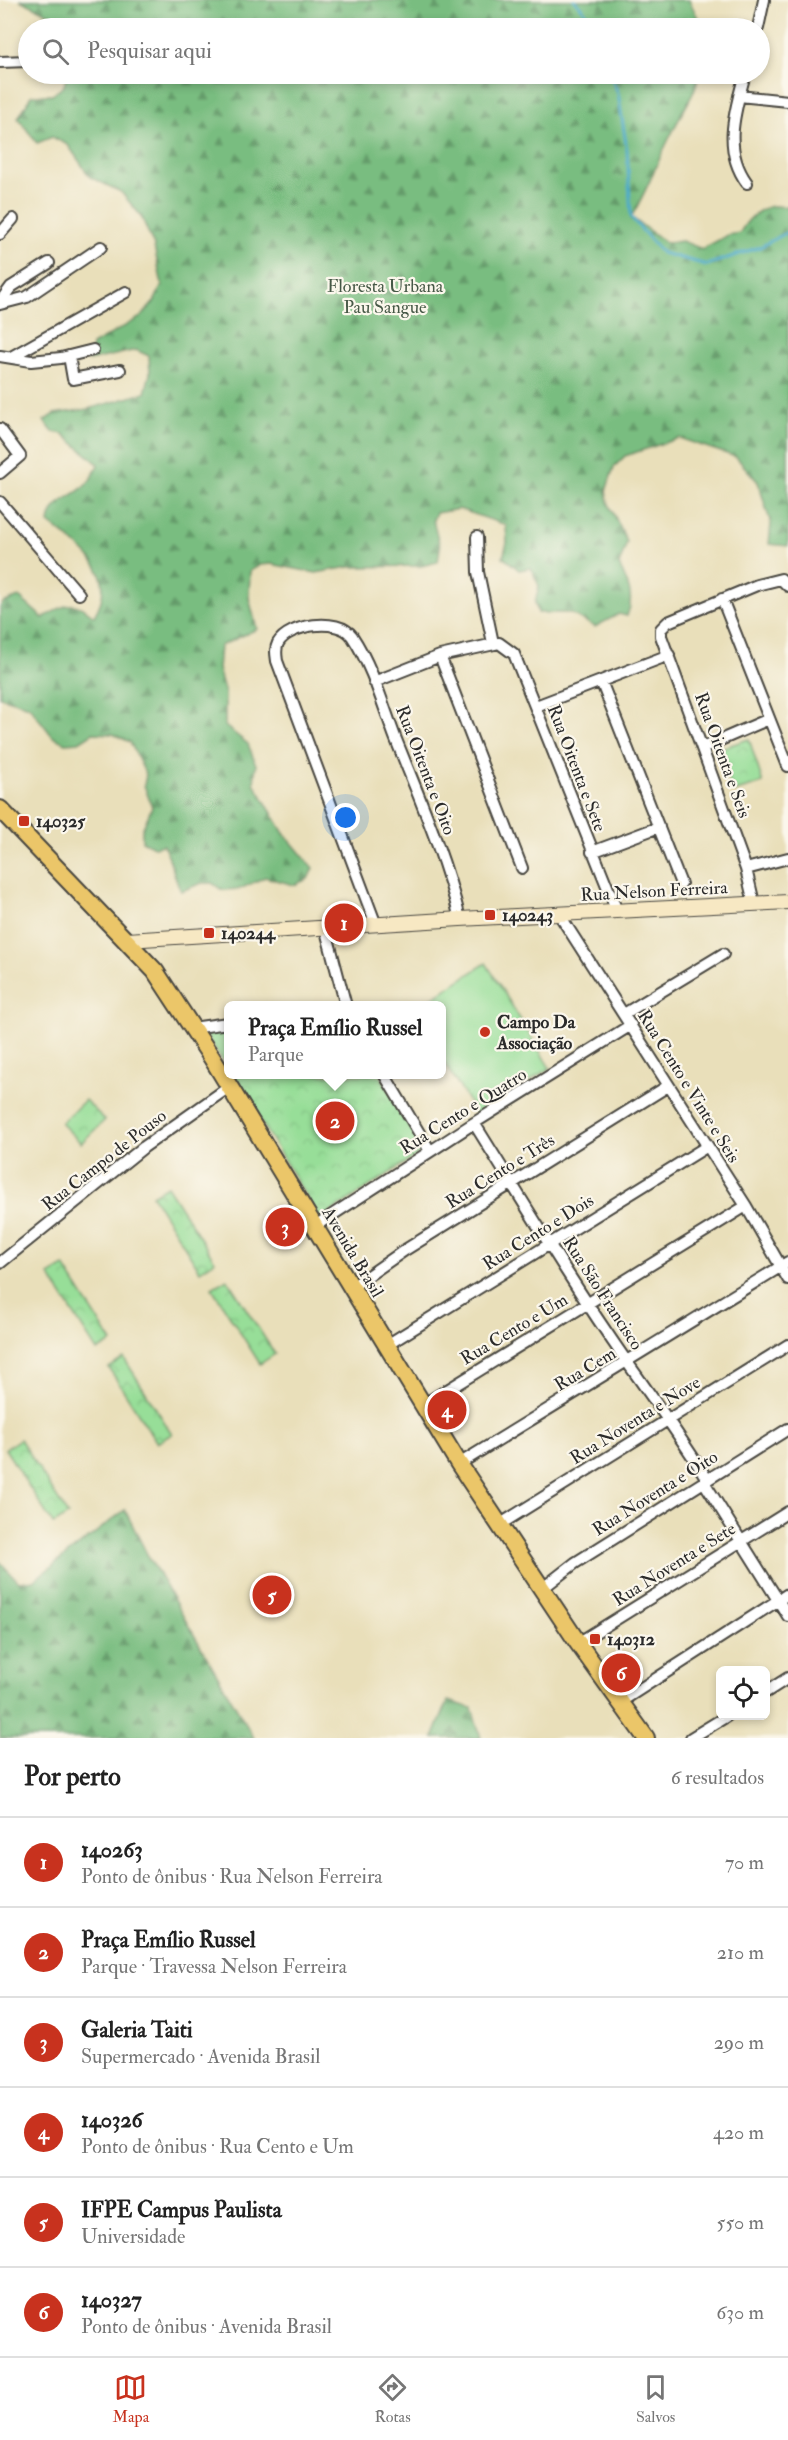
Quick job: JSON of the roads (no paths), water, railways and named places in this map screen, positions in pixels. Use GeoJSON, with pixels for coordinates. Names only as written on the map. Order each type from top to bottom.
{"type":"FeatureCollection","features":[{"type":"Feature","properties":{"kind":"main road","name":"Avenida Brasil"},"geometry":{"type":"LineString","coordinates":[[0,809],[154,971],[224,1078]]}},
{"type":"Feature","properties":{"kind":"main road","name":"Rua Nelson Ferreira"},"geometry":{"type":"LineString","coordinates":[[127,940],[460,919],[788,902]]}},
{"type":"Feature","properties":{"kind":"main road","name":"Avenida Brasil"},"geometry":{"type":"LineString","coordinates":[[225,1079],[459,1464],[578,1643],[646,1738]]}},
{"type":"Feature","properties":{"kind":"street"},"geometry":{"type":"LineString","coordinates":[[760,18],[764,0]]}},
{"type":"Feature","properties":{"kind":"street"},"geometry":{"type":"LineString","coordinates":[[0,63],[18,62]]}},
{"type":"Feature","properties":{"kind":"street"},"geometry":{"type":"LineString","coordinates":[[742,84],[733,132],[732,154],[747,183]]}},
{"type":"Feature","properties":{"kind":"street"},"geometry":{"type":"LineString","coordinates":[[739,96],[788,101]]}},
{"type":"Feature","properties":{"kind":"street"},"geometry":{"type":"LineString","coordinates":[[0,234],[13,219]]}},
{"type":"Feature","properties":{"kind":"street"},"geometry":{"type":"LineString","coordinates":[[1,298],[27,297],[101,247]]}},
{"type":"Feature","properties":{"kind":"street"},"geometry":{"type":"LineString","coordinates":[[1,298],[11,287],[49,263]]}},
{"type":"Feature","properties":{"kind":"street"},"geometry":{"type":"LineString","coordinates":[[6,357],[126,292]]}},
{"type":"Feature","properties":{"kind":"street"},"geometry":{"type":"LineString","coordinates":[[6,357],[31,362],[93,350]]}},
{"type":"Feature","properties":{"kind":"street"},"geometry":{"type":"LineString","coordinates":[[69,356],[73,379],[120,370]]}},
{"type":"Feature","properties":{"kind":"street"},"geometry":{"type":"LineString","coordinates":[[0,473],[20,456],[1,431]]}},
{"type":"Feature","properties":{"kind":"street"},"geometry":{"type":"LineString","coordinates":[[0,502],[79,594]]}},
{"type":"Feature","properties":{"kind":"street"},"geometry":{"type":"LineString","coordinates":[[374,682],[441,656],[496,643],[478,573],[477,537]]}},
{"type":"Feature","properties":{"kind":"street"},"geometry":{"type":"LineString","coordinates":[[788,586],[781,579],[772,580],[722,599],[788,766]]}},
{"type":"Feature","properties":{"kind":"street","name":"Rua Oitenta e Seis"},"geometry":{"type":"LineString","coordinates":[[722,599],[668,622],[661,629],[661,636],[746,870],[754,903]]}},
{"type":"Feature","properties":{"kind":"street","name":"Rua Oitenta e Oito"},"geometry":{"type":"LineString","coordinates":[[376,925],[277,661],[279,641],[284,636],[310,625],[323,623],[337,626],[351,636],[374,682],[432,829],[460,919]]}},
{"type":"Feature","properties":{"kind":"street","name":"Rua Oitenta e Sete"},"geometry":{"type":"LineString","coordinates":[[496,643],[514,654],[519,662],[617,911]]}},
{"type":"Feature","properties":{"kind":"street"},"geometry":{"type":"LineString","coordinates":[[536,706],[669,655]]}},
{"type":"Feature","properties":{"kind":"street"},"geometry":{"type":"LineString","coordinates":[[441,656],[522,868]]}},
{"type":"Feature","properties":{"kind":"street"},"geometry":{"type":"LineString","coordinates":[[601,681],[681,884]]}},
{"type":"Feature","properties":{"kind":"street"},"geometry":{"type":"LineString","coordinates":[[702,748],[769,719]]}},
{"type":"Feature","properties":{"kind":"street"},"geometry":{"type":"LineString","coordinates":[[592,852],[658,827]]}},
{"type":"Feature","properties":{"kind":"street"},"geometry":{"type":"LineString","coordinates":[[746,870],[788,858]]}},
{"type":"Feature","properties":{"kind":"street","name":"Rua Cento e Vinte e Seis"},"geometry":{"type":"LineString","coordinates":[[559,914],[706,1147],[784,1264],[788,1279]]}},
{"type":"Feature","properties":{"kind":"street"},"geometry":{"type":"LineString","coordinates":[[325,927],[343,1001]]}},
{"type":"Feature","properties":{"kind":"street"},"geometry":{"type":"LineString","coordinates":[[624,1014],[723,954]]}},
{"type":"Feature","properties":{"kind":"street"},"geometry":{"type":"LineString","coordinates":[[192,1028],[224,1024]]}},
{"type":"Feature","properties":{"kind":"street","name":"Rua Cento e Quatro"},"geometry":{"type":"LineString","coordinates":[[315,1226],[631,1025]]}},
{"type":"Feature","properties":{"kind":"street"},"geometry":{"type":"LineString","coordinates":[[387,1079],[430,1151]]}},
{"type":"Feature","properties":{"kind":"street","name":"Rua Cento e Três"},"geometry":{"type":"LineString","coordinates":[[352,1287],[405,1250],[668,1086]]}},
{"type":"Feature","properties":{"kind":"street","name":"Rua Campo de Pouso"},"geometry":{"type":"LineString","coordinates":[[0,1263],[144,1147],[230,1087]]}},
{"type":"Feature","properties":{"kind":"street","name":"Rua São Francisco"},"geometry":{"type":"LineString","coordinates":[[474,1123],[627,1362],[669,1417],[741,1541],[788,1616]]}},
{"type":"Feature","properties":{"kind":"street","name":"Rua Cento e Dois"},"geometry":{"type":"LineString","coordinates":[[387,1345],[706,1147]]}},
{"type":"Feature","properties":{"kind":"street","name":"Rua Cento e Um"},"geometry":{"type":"LineString","coordinates":[[423,1405],[746,1206]]}},
{"type":"Feature","properties":{"kind":"street","name":"Rua Cem"},"geometry":{"type":"LineString","coordinates":[[459,1464],[784,1264]]}},
{"type":"Feature","properties":{"kind":"street","name":"Rua Noventa e Nove"},"geometry":{"type":"LineString","coordinates":[[500,1525],[669,1417],[788,1345]]}},
{"type":"Feature","properties":{"kind":"street","name":"Rua Noventa e Oito"},"geometry":{"type":"LineString","coordinates":[[543,1588],[575,1563],[788,1429]]}},
{"type":"Feature","properties":{"kind":"street","name":"Rua Noventa e Sete"},"geometry":{"type":"LineString","coordinates":[[578,1643],[788,1512]]}},
{"type":"Feature","properties":{"kind":"street"},"geometry":{"type":"LineString","coordinates":[[620,1702],[788,1594]]}},
{"type":"Feature","properties":{"kind":"street"},"geometry":{"type":"LineString","coordinates":[[770,1689],[788,1678]]}},
{"type":"Feature","properties":{"kind":"street"},"geometry":{"type":"LineString","coordinates":[[691,1738],[720,1720]]}},
{"type":"Feature","properties":{"kind":"waterway"},"geometry":{"type":"LineString","coordinates":[[574,0],[584,10],[588,18]]}},
{"type":"Feature","properties":{"kind":"waterway"},"geometry":{"type":"LineString","coordinates":[[614,84],[618,93],[627,150],[631,217],[662,253],[707,265],[760,247],[788,232]]}},
{"type":"Feature","properties":{"kind":"place","name":"140325"},"geometry":{"type":"Point","coordinates":[24,821]}},
{"type":"Feature","properties":{"kind":"place","name":"140243"},"geometry":{"type":"Point","coordinates":[490,915]}},
{"type":"Feature","properties":{"kind":"place","name":"140263"},"geometry":{"type":"Point","coordinates":[344,923]}},
{"type":"Feature","properties":{"kind":"place","name":"140244"},"geometry":{"type":"Point","coordinates":[209,933]}},
{"type":"Feature","properties":{"kind":"place","name":"Campo Da Associação"},"geometry":{"type":"Point","coordinates":[485,1032]}},
{"type":"Feature","properties":{"kind":"place","name":"Praça Emílio Russel"},"geometry":{"type":"Point","coordinates":[335,1121]}},
{"type":"Feature","properties":{"kind":"place","name":"Galeria Taiti"},"geometry":{"type":"Point","coordinates":[285,1227]}},
{"type":"Feature","properties":{"kind":"place","name":"140326"},"geometry":{"type":"Point","coordinates":[447,1410]}},
{"type":"Feature","properties":{"kind":"place","name":"IFPE Campus Paulista"},"geometry":{"type":"Point","coordinates":[272,1595]}},
{"type":"Feature","properties":{"kind":"place","name":"140312"},"geometry":{"type":"Point","coordinates":[595,1639]}},
{"type":"Feature","properties":{"kind":"place","name":"140327"},"geometry":{"type":"Point","coordinates":[621,1673]}},
{"type":"Feature","properties":{"kind":"park label","name":"Floresta Urbana Pau Sangue"},"geometry":{"type":"Point","coordinates":[385,296]}}]}
